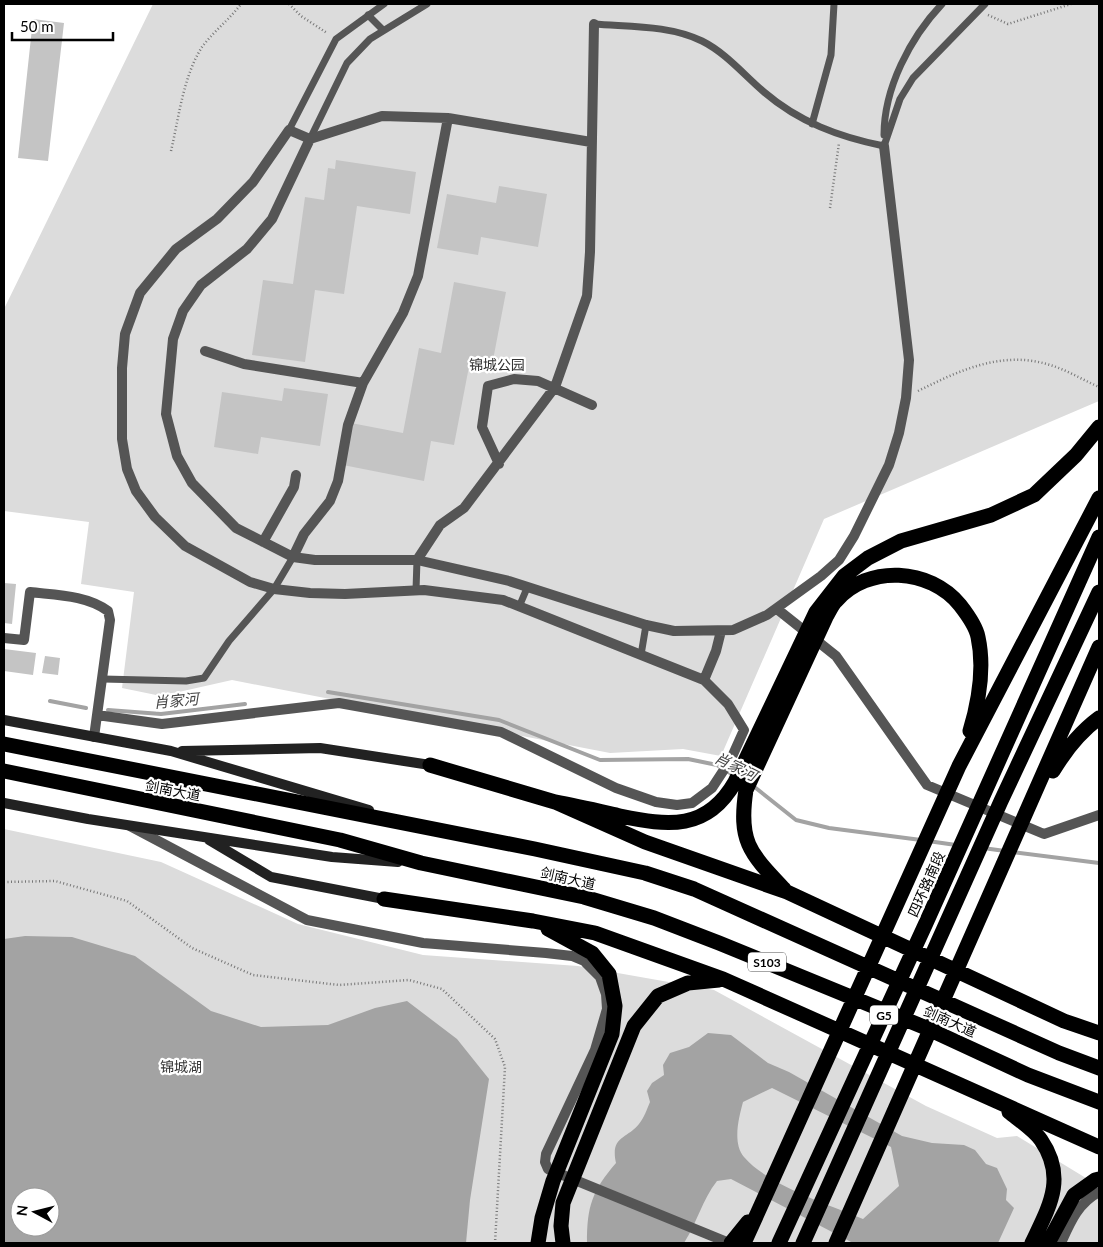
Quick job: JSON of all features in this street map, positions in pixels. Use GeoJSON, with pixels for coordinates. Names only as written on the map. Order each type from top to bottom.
{"type":"FeatureCollection","features":[{"type":"Feature","properties":{"kind":"highway"},"geometry":{"type":"LineString","coordinates":[[787,892],[754,858],[744,832],[741,786],[821,615],[844,576],[885,548],[915,536],[991,514],[1034,495],[1076,455],[1099,426]]}},
{"type":"Feature","properties":{"kind":"highway"},"geometry":{"type":"LineString","coordinates":[[744,1243],[959,766],[1099,498]]}},
{"type":"Feature","properties":{"kind":"highway","name":"四环路南段"},"geometry":{"type":"LineString","coordinates":[[779,1243],[1099,537]]}},
{"type":"Feature","properties":{"kind":"highway"},"geometry":{"type":"LineString","coordinates":[[821,615],[853,586],[870,578],[887,575],[924,578],[941,586],[955,598],[968,614],[978,636],[980,659],[979,700],[959,766]]}},
{"type":"Feature","properties":{"kind":"highway","name":"G5"},"geometry":{"type":"LineString","coordinates":[[803,1243],[1001,801],[1099,592]]}},
{"type":"Feature","properties":{"kind":"highway"},"geometry":{"type":"LineString","coordinates":[[836,1243],[854,1206],[1099,647]]}},
{"type":"Feature","properties":{"kind":"highway"},"geometry":{"type":"LineString","coordinates":[[1027,813],[1063,755],[1087,727],[1099,718]]}},
{"type":"Feature","properties":{"kind":"highway","name":"剑南大道"},"geometry":{"type":"LineString","coordinates":[[4,744],[645,873],[694,890],[1059,1053],[1099,1068]]}},
{"type":"Feature","properties":{"kind":"highway"},"geometry":{"type":"LineString","coordinates":[[430,765],[555,802],[645,821],[674,824],[708,813],[728,794],[741,786]]}},
{"type":"Feature","properties":{"kind":"highway","name":"剑南大道"},"geometry":{"type":"LineString","coordinates":[[4,771],[340,840],[420,863],[584,898],[654,918],[924,1026],[1028,1075],[1099,1102]]}},
{"type":"Feature","properties":{"kind":"highway"},"geometry":{"type":"LineString","coordinates":[[555,802],[644,842],[787,892],[1064,1021],[1099,1033]]}},
{"type":"Feature","properties":{"kind":"highway"},"geometry":{"type":"LineString","coordinates":[[384,899],[533,921],[594,933],[723,979],[1099,1147]]}},
{"type":"Feature","properties":{"kind":"highway"},"geometry":{"type":"LineString","coordinates":[[533,921],[592,953],[609,974],[615,1006],[612,1034],[553,1181],[542,1218],[538,1243]]}},
{"type":"Feature","properties":{"kind":"highway"},"geometry":{"type":"LineString","coordinates":[[563,1243],[561,1226],[563,1204],[634,1026],[658,996],[688,983],[723,979]]}},
{"type":"Feature","properties":{"kind":"highway"},"geometry":{"type":"LineString","coordinates":[[1064,1021],[1099,1020]]}},
{"type":"Feature","properties":{"kind":"highway"},"geometry":{"type":"LineString","coordinates":[[997,1102],[1041,1140],[1055,1173],[1053,1196],[1032,1243]]}},
{"type":"Feature","properties":{"kind":"highway"},"geometry":{"type":"LineString","coordinates":[[1048,1243],[1074,1195],[1099,1179]]}},
{"type":"Feature","properties":{"kind":"highway"},"geometry":{"type":"LineString","coordinates":[[730,1243],[761,1204]]}},
{"type":"Feature","properties":{"kind":"highway"},"geometry":{"type":"LineString","coordinates":[[842,1243],[854,1206]]}},
{"type":"Feature","properties":{"kind":"main road"},"geometry":{"type":"LineString","coordinates":[[4,720],[171,751],[432,829]]}},
{"type":"Feature","properties":{"kind":"main road"},"geometry":{"type":"LineString","coordinates":[[171,751],[320,748],[430,765]]}},
{"type":"Feature","properties":{"kind":"main road"},"geometry":{"type":"LineString","coordinates":[[4,803],[129,826],[332,857],[420,863]]}},
{"type":"Feature","properties":{"kind":"main road"},"geometry":{"type":"LineString","coordinates":[[204,837],[271,877],[384,899]]}},
{"type":"Feature","properties":{"kind":"street"},"geometry":{"type":"LineString","coordinates":[[417,560],[440,524],[464,508],[499,464],[555,387],[587,296],[590,252],[594,24]]}},
{"type":"Feature","properties":{"kind":"street"},"geometry":{"type":"LineString","coordinates":[[97,715],[162,724],[339,703],[501,732],[616,788],[656,802],[676,805],[692,803],[712,788],[730,762],[744,730],[728,704],[704,680],[503,600],[416,590],[345,594],[274,590],[250,582],[185,546],[155,517],[136,491],[127,469],[122,439],[122,368],[125,334],[140,293],[176,250],[216,219],[253,182],[289,130],[310,139],[382,116],[448,118],[591,142]]}},
{"type":"Feature","properties":{"kind":"street"},"geometry":{"type":"LineString","coordinates":[[293,557],[304,534],[330,501],[338,481],[348,425],[363,383],[403,313],[418,276],[448,118]]}},
{"type":"Feature","properties":{"kind":"street"},"geometry":{"type":"LineString","coordinates":[[310,139],[272,219],[247,249],[200,285],[183,311],[173,339],[166,414],[177,456],[192,483],[236,528],[293,557],[315,560],[417,560],[509,581],[646,625],[674,631],[733,630],[777,609],[821,576],[838,560],[854,536],[889,465],[899,433],[906,398],[909,360],[884,146]]}},
{"type":"Feature","properties":{"kind":"street"},"geometry":{"type":"LineString","coordinates":[[205,351],[244,364],[363,383]]}},
{"type":"Feature","properties":{"kind":"street"},"geometry":{"type":"LineString","coordinates":[[499,464],[482,427],[488,386],[514,379],[538,380],[592,405]]}},
{"type":"Feature","properties":{"kind":"street"},"geometry":{"type":"LineString","coordinates":[[263,542],[294,487],[296,475]]}},
{"type":"Feature","properties":{"kind":"street"},"geometry":{"type":"LineString","coordinates":[[4,638],[24,640],[30,592],[75,598],[99,604],[108,611],[110,620],[94,737]]}},
{"type":"Feature","properties":{"kind":"street"},"geometry":{"type":"LineString","coordinates":[[777,609],[836,656],[927,785],[1044,834],[1099,815]]}},
{"type":"Feature","properties":{"kind":"street"},"geometry":{"type":"LineString","coordinates":[[704,680],[716,651],[721,631]]}},
{"type":"Feature","properties":{"kind":"street"},"geometry":{"type":"LineString","coordinates":[[129,826],[307,920],[423,943],[546,953],[572,956],[584,961],[600,977],[606,994],[607,1009],[595,1050],[546,1154],[545,1162],[548,1169],[730,1243]]}},
{"type":"Feature","properties":{"kind":"street"},"geometry":{"type":"LineString","coordinates":[[1061,1243],[1072,1218],[1082,1204],[1099,1192]]}},
{"type":"Feature","properties":{"kind":"lane"},"geometry":{"type":"LineString","coordinates":[[289,130],[336,39],[384,4]]}},
{"type":"Feature","properties":{"kind":"lane"},"geometry":{"type":"LineString","coordinates":[[310,139],[347,63],[383,30],[427,4]]}},
{"type":"Feature","properties":{"kind":"lane"},"geometry":{"type":"LineString","coordinates":[[812,124],[831,55],[834,4]]}},
{"type":"Feature","properties":{"kind":"lane"},"geometry":{"type":"LineString","coordinates":[[884,146],[884,126],[898,72],[916,39],[942,4]]}},
{"type":"Feature","properties":{"kind":"lane"},"geometry":{"type":"LineString","coordinates":[[884,146],[900,99],[913,78],[985,4]]}},
{"type":"Feature","properties":{"kind":"lane"},"geometry":{"type":"LineString","coordinates":[[368,16],[383,30]]}},
{"type":"Feature","properties":{"kind":"lane"},"geometry":{"type":"LineString","coordinates":[[594,24],[665,29],[704,42],[726,58],[792,114],[840,135],[884,146]]}},
{"type":"Feature","properties":{"kind":"lane"},"geometry":{"type":"LineString","coordinates":[[102,679],[177,681],[204,678],[229,641],[274,590],[293,557]]}},
{"type":"Feature","properties":{"kind":"lane"},"geometry":{"type":"LineString","coordinates":[[416,590],[417,560]]}},
{"type":"Feature","properties":{"kind":"lane"},"geometry":{"type":"LineString","coordinates":[[519,607],[527,588]]}},
{"type":"Feature","properties":{"kind":"lane"},"geometry":{"type":"LineString","coordinates":[[641,655],[646,625]]}},
{"type":"Feature","properties":{"kind":"path"},"geometry":{"type":"LineString","coordinates":[[171,151],[191,66],[204,45],[229,21],[241,4]]}},
{"type":"Feature","properties":{"kind":"path"},"geometry":{"type":"LineString","coordinates":[[289,4],[301,16],[336,39]]}},
{"type":"Feature","properties":{"kind":"path"},"geometry":{"type":"LineString","coordinates":[[979,9],[993,18],[1008,24],[1070,4]]}},
{"type":"Feature","properties":{"kind":"path"},"geometry":{"type":"LineString","coordinates":[[830,208],[840,135]]}},
{"type":"Feature","properties":{"kind":"path"},"geometry":{"type":"LineString","coordinates":[[906,398],[953,374],[983,363],[1013,359],[1050,365],[1099,387]]}},
{"type":"Feature","properties":{"kind":"path"},"geometry":{"type":"LineString","coordinates":[[4,882],[55,881],[127,901],[192,948],[253,975],[339,985],[409,980],[442,989],[495,1039],[505,1067],[495,1243]]}},
{"type":"Feature","properties":{"kind":"green space","name":"锦城公园"},"geometry":{"type":"Polygon","coordinates":[[[153,4],[1099,4],[1099,401],[824,519],[721,756],[683,749],[610,753],[232,680],[161,696],[122,688],[134,592],[81,584],[89,522],[4,511],[4,309],[153,4]]]}},
{"type":"Feature","properties":{"kind":"green space","name":"锦城湖"},"geometry":{"type":"Polygon","coordinates":[[[4,829],[161,862],[298,924],[423,955],[578,966],[714,990],[926,1106],[997,1138],[1017,1136],[1099,1186],[1099,1243],[4,1243],[4,829]]]}},
{"type":"Feature","properties":{"kind":"shaded area","name":"锦城湖"},"geometry":{"type":"Polygon","coordinates":[[[25,936],[72,937],[135,956],[211,1011],[261,1027],[328,1025],[375,1008],[407,1001],[457,1039],[489,1079],[470,1200],[466,1243],[4,1243],[4,939],[25,936]]]}},
{"type":"Feature","properties":{"kind":"shaded area"},"geometry":{"type":"Polygon","coordinates":[[[708,1033],[731,1035],[768,1063],[789,1072],[902,1136],[932,1143],[964,1145],[975,1150],[986,1164],[997,1168],[1007,1189],[1006,1200],[1014,1208],[998,1243],[853,1243],[731,1179],[717,1181],[707,1196],[684,1243],[587,1243],[590,1209],[601,1182],[616,1163],[615,1148],[617,1143],[634,1129],[642,1119],[650,1102],[647,1091],[652,1083],[664,1075],[663,1065],[670,1053],[689,1047],[708,1033]],[[772,1088],[743,1102],[738,1122],[737,1137],[740,1151],[755,1167],[783,1185],[863,1219],[899,1186],[891,1147],[772,1088]]]}},
{"type":"Feature","properties":{"kind":"building"},"geometry":{"type":"Polygon","coordinates":[[[33,19],[64,23],[48,161],[18,158],[33,19]]]}},
{"type":"Feature","properties":{"kind":"building"},"geometry":{"type":"Polygon","coordinates":[[[336,160],[416,172],[410,214],[357,206],[344,294],[315,290],[305,362],[252,355],[263,280],[293,284],[305,197],[324,200],[328,168],[335,169],[336,160]]]}},
{"type":"Feature","properties":{"kind":"building"},"geometry":{"type":"Polygon","coordinates":[[[499,186],[547,194],[538,247],[481,237],[478,255],[437,248],[447,194],[496,203],[499,186]]]}},
{"type":"Feature","properties":{"kind":"building"},"geometry":{"type":"Polygon","coordinates":[[[454,282],[506,292],[493,360],[471,356],[454,445],[431,441],[424,481],[343,465],[351,423],[403,433],[419,348],[441,353],[454,282]]]}},
{"type":"Feature","properties":{"kind":"building"},"geometry":{"type":"Polygon","coordinates":[[[284,388],[328,394],[320,446],[261,437],[258,454],[214,447],[222,392],[282,401],[284,388]]]}},
{"type":"Feature","properties":{"kind":"building"},"geometry":{"type":"Polygon","coordinates":[[[4,583],[16,584],[12,624],[4,623],[4,583]]]}},
{"type":"Feature","properties":{"kind":"building"},"geometry":{"type":"Polygon","coordinates":[[[4,649],[36,653],[33,675],[4,671],[4,649]]]}},
{"type":"Feature","properties":{"kind":"building"},"geometry":{"type":"Polygon","coordinates":[[[45,656],[60,658],[58,675],[42,673],[45,656]]]}},
{"type":"Feature","properties":{"kind":"waterway","name":"肖家河"},"geometry":{"type":"LineString","coordinates":[[328,692],[499,720],[600,760],[688,759],[717,765],[735,776]]}},
{"type":"Feature","properties":{"kind":"waterway","name":"肖家河"},"geometry":{"type":"LineString","coordinates":[[50,701],[86,708]]}},
{"type":"Feature","properties":{"kind":"waterway","name":"肖家河"},"geometry":{"type":"LineString","coordinates":[[108,710],[161,714],[245,704]]}},
{"type":"Feature","properties":{"kind":"waterway","name":"肖家河"},"geometry":{"type":"LineString","coordinates":[[752,785],[796,820],[829,828],[921,840]]}},
{"type":"Feature","properties":{"kind":"waterway","name":"肖家河"},"geometry":{"type":"LineString","coordinates":[[928,841],[956,845]]}},
{"type":"Feature","properties":{"kind":"waterway","name":"肖家河"},"geometry":{"type":"LineString","coordinates":[[983,848],[1005,851]]}},
{"type":"Feature","properties":{"kind":"waterway","name":"肖家河"},"geometry":{"type":"LineString","coordinates":[[1012,852],[1099,863]]}}]}
